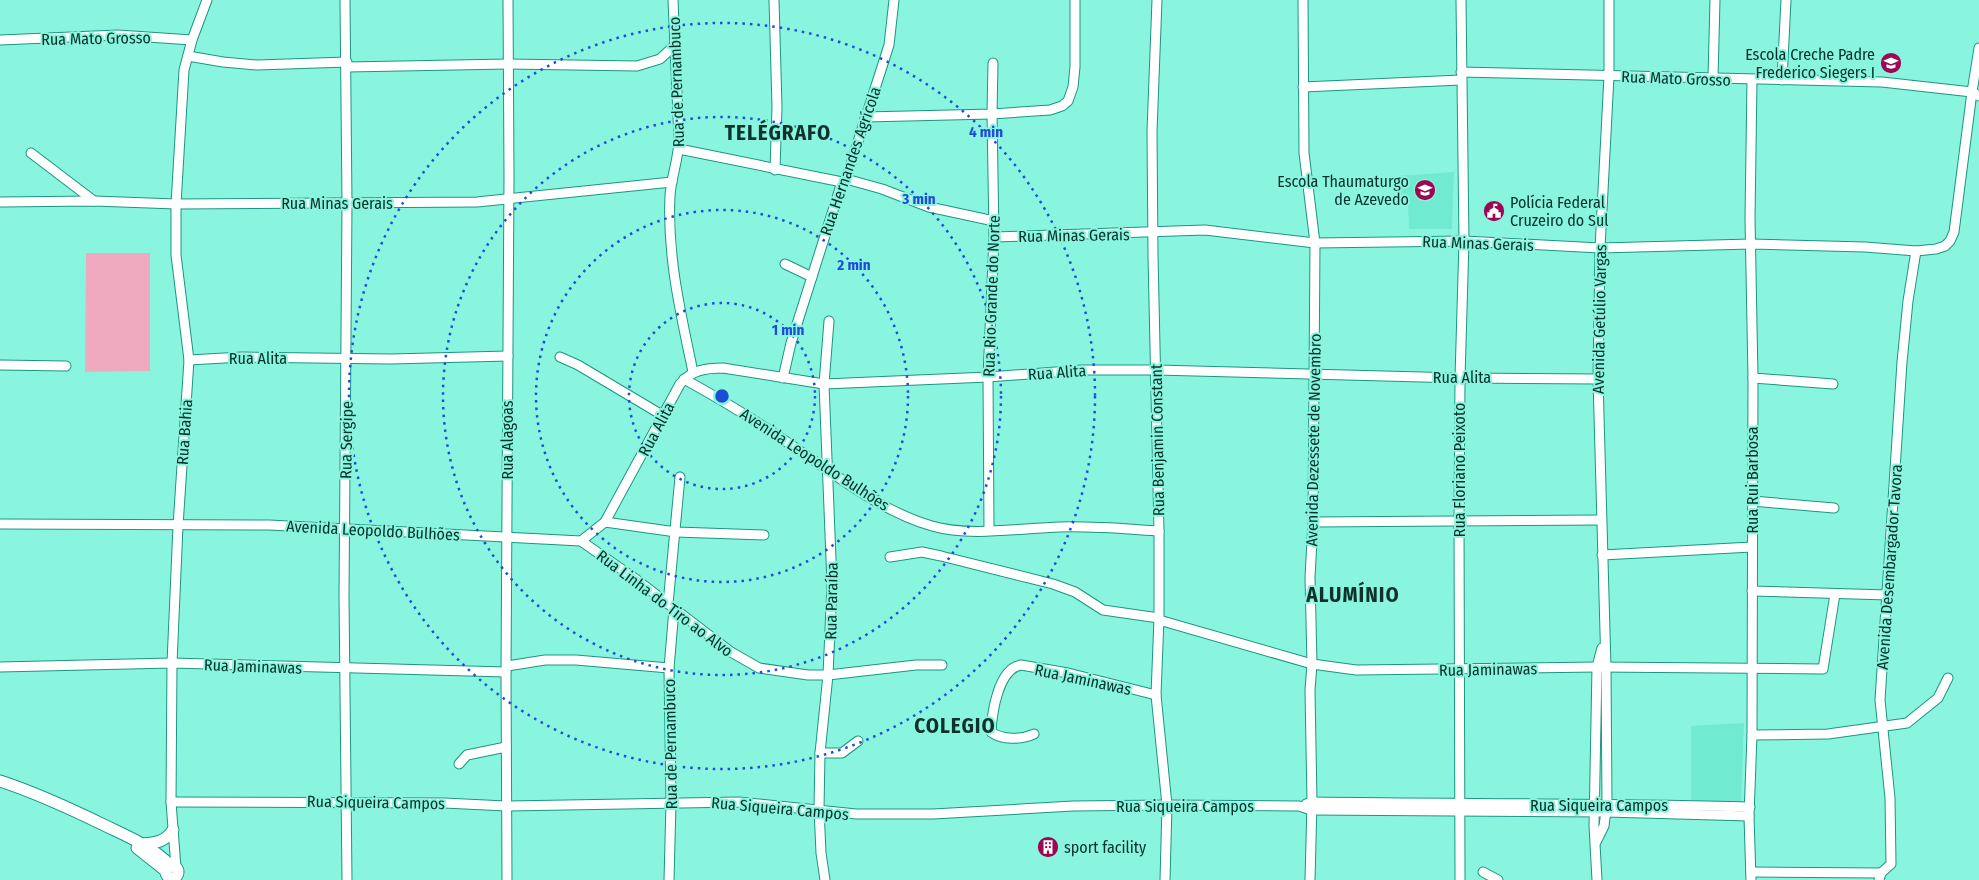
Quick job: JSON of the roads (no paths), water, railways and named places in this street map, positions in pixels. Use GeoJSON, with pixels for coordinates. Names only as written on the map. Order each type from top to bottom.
{"type":"FeatureCollection","features":[{"type":"Feature","properties":{"kind":"main road"},"geometry":{"type":"LineString","coordinates":[[0,781],[34,792],[142,844],[160,855],[172,874]]}},
{"type":"Feature","properties":{"kind":"main road"},"geometry":{"type":"LineString","coordinates":[[100,823],[172,874]]}},
{"type":"Feature","properties":{"kind":"main road"},"geometry":{"type":"LineString","coordinates":[[142,844],[160,842],[167,838],[173,830]]}},
{"type":"Feature","properties":{"kind":"street","name":"Rua Bahia"},"geometry":{"type":"LineString","coordinates":[[172,874],[172,663],[178,526],[189,360],[176,256],[176,204],[184,70],[192,40],[207,0]]}},
{"type":"Feature","properties":{"kind":"street","name":"Rua Sergipe"},"geometry":{"type":"LineString","coordinates":[[345,0],[347,64],[345,530],[347,880]]}},
{"type":"Feature","properties":{"kind":"street","name":"Rua Alagoas"},"geometry":{"type":"LineString","coordinates":[[507,880],[508,0]]}},
{"type":"Feature","properties":{"kind":"street","name":"Rua de Pernambuco"},"geometry":{"type":"LineString","coordinates":[[673,0],[679,149],[670,196],[673,261],[678,300],[693,372]]}},
{"type":"Feature","properties":{"kind":"street"},"geometry":{"type":"LineString","coordinates":[[774,0],[777,106],[775,170]]}},
{"type":"Feature","properties":{"kind":"street","name":"Rua Hernandes Agrícola"},"geometry":{"type":"LineString","coordinates":[[783,378],[791,343],[812,277],[889,45],[894,0]]}},
{"type":"Feature","properties":{"kind":"street"},"geometry":{"type":"LineString","coordinates":[[865,117],[992,114],[1050,110],[1062,106],[1068,101],[1073,87],[1075,67],[1075,0]]}},
{"type":"Feature","properties":{"kind":"street","name":"Rua Benjamin Constant"},"geometry":{"type":"LineString","coordinates":[[1157,0],[1153,86],[1153,232],[1159,531],[1159,619],[1156,695],[1167,805],[1165,880]]}},
{"type":"Feature","properties":{"kind":"street","name":"Avenida Dezessete de Novembro"},"geometry":{"type":"LineString","coordinates":[[1303,0],[1302,87],[1304,153],[1315,243],[1313,522],[1310,577],[1312,664],[1310,690],[1312,806],[1310,880]]}},
{"type":"Feature","properties":{"kind":"street","name":"Rua Floriano Peixoto"},"geometry":{"type":"LineString","coordinates":[[1460,880],[1459,521],[1460,378],[1464,241],[1461,0]]}},
{"type":"Feature","properties":{"kind":"street","name":"Avenida Getúlio Vargas"},"geometry":{"type":"LineString","coordinates":[[1597,880],[1596,736],[1604,638],[1598,379],[1600,248],[1609,76],[1609,0]]}},
{"type":"Feature","properties":{"kind":"street"},"geometry":{"type":"LineString","coordinates":[[1713,78],[1715,0]]}},
{"type":"Feature","properties":{"kind":"street"},"geometry":{"type":"LineString","coordinates":[[1782,80],[1786,0]]}},
{"type":"Feature","properties":{"kind":"street","name":"Rua Mato Grosso"},"geometry":{"type":"LineString","coordinates":[[0,40],[118,35],[192,40]]}},
{"type":"Feature","properties":{"kind":"street"},"geometry":{"type":"LineString","coordinates":[[188,56],[257,65],[508,64],[637,66],[660,59],[674,46]]}},
{"type":"Feature","properties":{"kind":"street"},"geometry":{"type":"LineString","coordinates":[[1975,94],[1979,48]]}},
{"type":"Feature","properties":{"kind":"street","name":"Rua Rio Grande do Norte"},"geometry":{"type":"LineString","coordinates":[[988,530],[988,377],[994,237],[993,63]]}},
{"type":"Feature","properties":{"kind":"street","name":"Rua Mato Grosso"},"geometry":{"type":"LineString","coordinates":[[1302,87],[1461,76],[1609,76],[1882,82],[1975,94]]}},
{"type":"Feature","properties":{"kind":"street","name":"Rua Rui Barbosa"},"geometry":{"type":"LineString","coordinates":[[1751,876],[1752,80]]}},
{"type":"Feature","properties":{"kind":"street","name":"Rua Minas Gerais"},"geometry":{"type":"LineString","coordinates":[[994,237],[1205,230],[1315,243],[1464,241],[1600,248],[1751,244],[1916,250],[1936,249],[1945,246],[1950,241],[1954,232],[1975,94]]}},
{"type":"Feature","properties":{"kind":"street"},"geometry":{"type":"LineString","coordinates":[[679,149],[775,170],[844,180],[882,189],[929,207],[994,221]]}},
{"type":"Feature","properties":{"kind":"street"},"geometry":{"type":"LineString","coordinates":[[31,153],[94,201]]}},
{"type":"Feature","properties":{"kind":"street","name":"Rua Minas Gerais"},"geometry":{"type":"LineString","coordinates":[[0,202],[94,201],[176,204],[347,204],[478,202],[672,182]]}},
{"type":"Feature","properties":{"kind":"street","name":"Avenida Desembargador Tavora"},"geometry":{"type":"LineString","coordinates":[[1880,877],[1890,864],[1890,798],[1880,700],[1902,362],[1908,301],[1916,250]]}},
{"type":"Feature","properties":{"kind":"street"},"geometry":{"type":"LineString","coordinates":[[785,264],[812,277]]}},
{"type":"Feature","properties":{"kind":"street","name":"Rua Paraíba"},"geometry":{"type":"LineString","coordinates":[[826,880],[821,853],[819,810],[820,753],[828,675],[832,584],[824,384],[829,321]]}},
{"type":"Feature","properties":{"kind":"street","name":"Rua Alita"},"geometry":{"type":"LineString","coordinates":[[189,360],[242,357],[391,359],[508,356]]}},
{"type":"Feature","properties":{"kind":"street"},"geometry":{"type":"LineString","coordinates":[[560,356],[662,415]]}},
{"type":"Feature","properties":{"kind":"street"},"geometry":{"type":"LineString","coordinates":[[0,365],[66,366]]}},
{"type":"Feature","properties":{"kind":"street","name":"Rua Alita"},"geometry":{"type":"LineString","coordinates":[[605,522],[662,415],[684,380],[693,372],[707,368],[723,368],[824,384],[988,377],[1082,370],[1598,379]]}},
{"type":"Feature","properties":{"kind":"street"},"geometry":{"type":"LineString","coordinates":[[1753,378],[1833,384]]}},
{"type":"Feature","properties":{"kind":"street","name":"Avenida Leopoldo Bulhões"},"geometry":{"type":"LineString","coordinates":[[684,380],[749,416],[869,498],[933,526],[988,530],[1099,527],[1159,531]]}},
{"type":"Feature","properties":{"kind":"street","name":"Rua de Pernambuco"},"geometry":{"type":"LineString","coordinates":[[669,880],[671,606],[680,477]]}},
{"type":"Feature","properties":{"kind":"street"},"geometry":{"type":"LineString","coordinates":[[1752,501],[1834,508]]}},
{"type":"Feature","properties":{"kind":"street"},"geometry":{"type":"LineString","coordinates":[[1313,522],[1600,520]]}},
{"type":"Feature","properties":{"kind":"street"},"geometry":{"type":"LineString","coordinates":[[581,541],[605,522],[676,532],[764,535]]}},
{"type":"Feature","properties":{"kind":"street","name":"Avenida Leopoldo Bulhões"},"geometry":{"type":"LineString","coordinates":[[0,524],[178,526],[222,524],[581,541]]}},
{"type":"Feature","properties":{"kind":"street","name":"Rua Linha do Tiro ao Alvo"},"geometry":{"type":"LineString","coordinates":[[581,541],[750,664],[770,670],[828,675]]}},
{"type":"Feature","properties":{"kind":"street"},"geometry":{"type":"LineString","coordinates":[[1602,555],[1752,547]]}},
{"type":"Feature","properties":{"kind":"street","name":"Rua Jaminawas"},"geometry":{"type":"LineString","coordinates":[[890,557],[922,552],[941,556],[1054,584],[1074,592],[1103,610],[1159,619],[1312,664],[1356,670],[1823,669],[1835,594]]}},
{"type":"Feature","properties":{"kind":"street"},"geometry":{"type":"LineString","coordinates":[[1752,591],[1888,595]]}},
{"type":"Feature","properties":{"kind":"street","name":"Rua Jaminawas"},"geometry":{"type":"LineString","coordinates":[[0,667],[172,663],[346,668],[506,669],[546,660],[576,660],[670,668]]}},
{"type":"Feature","properties":{"kind":"street"},"geometry":{"type":"LineString","coordinates":[[828,675],[916,665],[942,665]]}},
{"type":"Feature","properties":{"kind":"street","name":"Rua Jaminawas"},"geometry":{"type":"LineString","coordinates":[[1034,734],[1016,738],[998,737],[991,732],[999,689],[1004,678],[1015,666],[1021,665],[1068,673],[1156,695]]}},
{"type":"Feature","properties":{"kind":"street","name":"Avenida Getúlio Vargas"},"geometry":{"type":"LineString","coordinates":[[1596,842],[1604,826],[1607,808],[1607,736],[1602,668]]}},
{"type":"Feature","properties":{"kind":"street"},"geometry":{"type":"LineString","coordinates":[[1752,735],[1828,734],[1907,723],[1938,698],[1948,678]]}},
{"type":"Feature","properties":{"kind":"street"},"geometry":{"type":"LineString","coordinates":[[1596,736],[1607,736]]}},
{"type":"Feature","properties":{"kind":"street"},"geometry":{"type":"LineString","coordinates":[[820,753],[842,753],[858,741]]}},
{"type":"Feature","properties":{"kind":"street"},"geometry":{"type":"LineString","coordinates":[[459,764],[467,755],[506,747]]}},
{"type":"Feature","properties":{"kind":"street","name":"Rua Siqueira Campos"},"geometry":{"type":"LineString","coordinates":[[171,802],[444,803],[506,806],[739,802],[856,814],[933,814],[1073,806],[1167,805],[1607,808],[1750,812]]}},
{"type":"Feature","properties":{"kind":"street"},"geometry":{"type":"LineString","coordinates":[[1483,872],[1498,880]]}},
{"type":"Feature","properties":{"kind":"street"},"geometry":{"type":"LineString","coordinates":[[1751,876],[1880,877]]}},
{"type":"Feature","properties":{"kind":"place","name":"Escola Creche Padre Frederico Siegers I"},"geometry":{"type":"Point","coordinates":[1891,63]}},
{"type":"Feature","properties":{"kind":"place","name":"Escola Thaumaturgo de Azevedo"},"geometry":{"type":"Point","coordinates":[1425,190]}},
{"type":"Feature","properties":{"kind":"place","name":"Polícia Federal Cruzeiro do Sul"},"geometry":{"type":"Point","coordinates":[1494,211]}},
{"type":"Feature","properties":{"kind":"place","name":"sport facility"},"geometry":{"type":"Point","coordinates":[1048,847]}},
{"type":"Feature","properties":{"kind":"district","name":"TELÉGRAFO"},"geometry":{"type":"Point","coordinates":[778,133]}},
{"type":"Feature","properties":{"kind":"district","name":"ALUMÍNIO"},"geometry":{"type":"Point","coordinates":[1353,595]}},
{"type":"Feature","properties":{"kind":"district","name":"COLEGIO"},"geometry":{"type":"Point","coordinates":[955,726]}}]}
